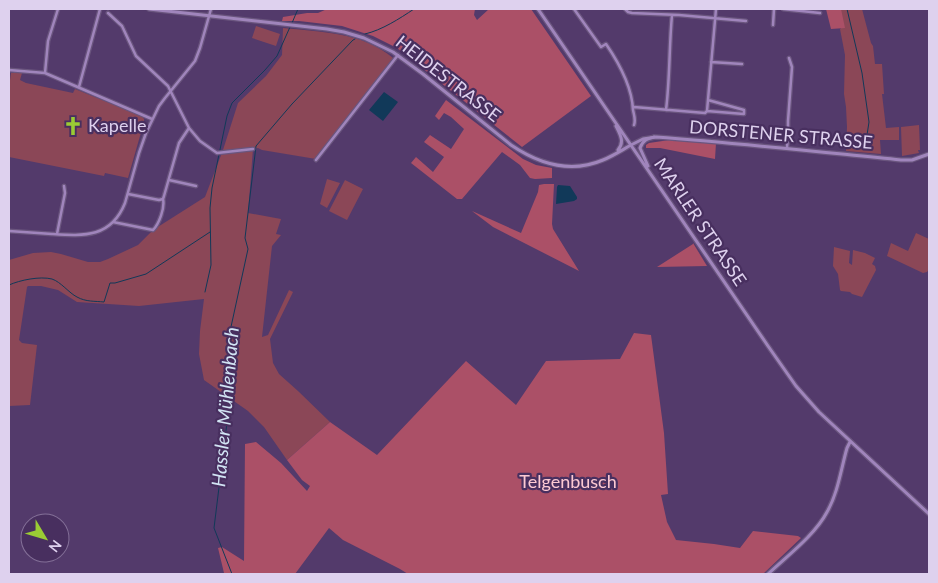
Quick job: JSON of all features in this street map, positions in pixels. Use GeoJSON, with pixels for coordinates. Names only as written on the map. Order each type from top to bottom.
{"type":"FeatureCollection","features":[{"type":"Feature","properties":{"kind":"main road","name":"HEIDESTRASSE"},"geometry":{"type":"LineString","coordinates":[[149,9],[326,29],[349,33],[380,45],[398,56],[520,151],[544,163],[566,166],[584,165],[605,159],[631,145]]}},
{"type":"Feature","properties":{"kind":"main road","name":"MARLER STRASSE"},"geometry":{"type":"LineString","coordinates":[[540,10],[791,380],[819,412],[929,514]]}},
{"type":"Feature","properties":{"kind":"main road"},"geometry":{"type":"LineString","coordinates":[[605,159],[620,148],[622,143],[612,117]]}},
{"type":"Feature","properties":{"kind":"main road"},"geometry":{"type":"LineString","coordinates":[[649,172],[640,148],[642,142],[654,137]]}},
{"type":"Feature","properties":{"kind":"main road","name":"DORSTENER STRASSE"},"geometry":{"type":"LineString","coordinates":[[631,145],[643,139],[654,137],[908,160],[929,154]]}},
{"type":"Feature","properties":{"kind":"main road"},"geometry":{"type":"LineString","coordinates":[[768,574],[814,530],[827,512],[850,442]]}},
{"type":"Feature","properties":{"kind":"street"},"geometry":{"type":"LineString","coordinates":[[45,73],[48,41],[58,9]]}},
{"type":"Feature","properties":{"kind":"street"},"geometry":{"type":"LineString","coordinates":[[79,87],[100,9]]}},
{"type":"Feature","properties":{"kind":"street"},"geometry":{"type":"LineString","coordinates":[[9,231],[82,235],[103,230],[113,222],[122,210],[139,153],[152,119],[170,91],[195,61],[211,9]]}},
{"type":"Feature","properties":{"kind":"street"},"geometry":{"type":"LineString","coordinates":[[574,9],[601,47],[606,44],[612,52],[623,74],[634,107],[634,125]]}},
{"type":"Feature","properties":{"kind":"street"},"geometry":{"type":"LineString","coordinates":[[625,9],[632,13],[715,18],[746,22]]}},
{"type":"Feature","properties":{"kind":"street"},"geometry":{"type":"LineString","coordinates":[[706,112],[716,9]]}},
{"type":"Feature","properties":{"kind":"street"},"geometry":{"type":"LineString","coordinates":[[773,24],[774,9]]}},
{"type":"Feature","properties":{"kind":"street"},"geometry":{"type":"LineString","coordinates":[[784,9],[820,13]]}},
{"type":"Feature","properties":{"kind":"street"},"geometry":{"type":"LineString","coordinates":[[108,13],[122,26],[136,56],[168,86],[189,128],[200,141],[217,153],[253,149]]}},
{"type":"Feature","properties":{"kind":"street"},"geometry":{"type":"LineString","coordinates":[[666,110],[670,80],[669,50],[672,15]]}},
{"type":"Feature","properties":{"kind":"street"},"geometry":{"type":"LineString","coordinates":[[316,160],[398,56]]}},
{"type":"Feature","properties":{"kind":"street"},"geometry":{"type":"LineString","coordinates":[[787,148],[792,67],[788,58]]}},
{"type":"Feature","properties":{"kind":"street"},"geometry":{"type":"LineString","coordinates":[[711,62],[742,64]]}},
{"type":"Feature","properties":{"kind":"street"},"geometry":{"type":"LineString","coordinates":[[9,70],[45,73],[152,119]]}},
{"type":"Feature","properties":{"kind":"street"},"geometry":{"type":"LineString","coordinates":[[634,107],[744,114],[744,110],[708,100]]}},
{"type":"Feature","properties":{"kind":"street"},"geometry":{"type":"LineString","coordinates":[[113,222],[153,230],[157,226],[179,143],[189,128]]}},
{"type":"Feature","properties":{"kind":"street"},"geometry":{"type":"LineString","coordinates":[[169,180],[196,186]]}},
{"type":"Feature","properties":{"kind":"street"},"geometry":{"type":"LineString","coordinates":[[57,234],[65,194],[64,186]]}},
{"type":"Feature","properties":{"kind":"street"},"geometry":{"type":"LineString","coordinates":[[128,194],[159,200],[163,199]]}},
{"type":"Feature","properties":{"kind":"shaded area"},"geometry":{"type":"Polygon","coordinates":[[[827,9],[862,9],[873,46],[875,64],[882,64],[884,94],[882,94],[886,128],[899,127],[899,140],[880,140],[881,154],[846,151],[845,55],[841,29],[827,9]]]}},
{"type":"Feature","properties":{"kind":"shaded area"},"geometry":{"type":"Polygon","coordinates":[[[256,26],[280,34],[276,46],[252,38],[256,26]]]}},
{"type":"Feature","properties":{"kind":"shaded area"},"geometry":{"type":"Polygon","coordinates":[[[283,28],[326,32],[355,38],[381,49],[393,58],[393,61],[316,159],[258,148],[253,149],[248,213],[281,219],[276,234],[281,235],[272,246],[262,337],[268,335],[289,290],[293,292],[270,339],[273,363],[279,374],[330,422],[287,460],[264,427],[248,411],[204,380],[199,354],[204,299],[139,306],[77,302],[58,290],[41,286],[27,287],[19,340],[22,343],[37,345],[30,405],[9,406],[9,260],[33,253],[51,252],[88,262],[100,262],[138,245],[153,230],[205,197],[238,103],[266,76],[282,55],[283,28]]]}},
{"type":"Feature","properties":{"kind":"shaded area"},"geometry":{"type":"Polygon","coordinates":[[[11,73],[22,73],[20,80],[26,83],[73,93],[75,89],[142,116],[144,122],[128,178],[105,173],[104,176],[9,157],[9,87],[11,73]]]}},
{"type":"Feature","properties":{"kind":"shaded area"},"geometry":{"type":"Polygon","coordinates":[[[919,125],[919,153],[902,156],[901,127],[919,125]]]}},
{"type":"Feature","properties":{"kind":"shaded area"},"geometry":{"type":"Polygon","coordinates":[[[327,179],[340,183],[327,208],[320,204],[327,179]]]}},
{"type":"Feature","properties":{"kind":"shaded area"},"geometry":{"type":"Polygon","coordinates":[[[345,180],[363,189],[347,220],[329,211],[345,180]]]}},
{"type":"Feature","properties":{"kind":"shaded area"},"geometry":{"type":"Polygon","coordinates":[[[916,233],[929,239],[929,269],[923,273],[887,256],[891,243],[908,251],[916,233]]]}},
{"type":"Feature","properties":{"kind":"shaded area"},"geometry":{"type":"Polygon","coordinates":[[[834,247],[850,251],[849,263],[852,265],[853,250],[875,258],[872,264],[876,270],[862,297],[840,290],[838,274],[833,266],[834,247]]]}},
{"type":"Feature","properties":{"kind":"green space"},"geometry":{"type":"Polygon","coordinates":[[[327,9],[475,9],[474,15],[477,20],[489,9],[531,9],[591,96],[522,147],[397,48],[373,36],[342,26],[282,21],[283,17],[318,13],[327,9]]]}},
{"type":"Feature","properties":{"kind":"green space"},"geometry":{"type":"Polygon","coordinates":[[[826,9],[841,9],[845,28],[831,29],[826,9]]]}},
{"type":"Feature","properties":{"kind":"green space"},"geometry":{"type":"Polygon","coordinates":[[[446,100],[523,159],[536,165],[552,168],[552,178],[530,178],[520,165],[502,152],[462,199],[457,199],[411,163],[416,157],[433,172],[444,157],[424,142],[430,135],[451,149],[464,129],[444,113],[439,120],[435,116],[446,100]]]}},
{"type":"Feature","properties":{"kind":"green space"},"geometry":{"type":"Polygon","coordinates":[[[676,139],[716,143],[715,159],[660,148],[646,148],[646,145],[649,143],[676,139]]]}},
{"type":"Feature","properties":{"kind":"green space"},"geometry":{"type":"Polygon","coordinates":[[[554,184],[553,229],[579,271],[493,227],[472,211],[521,233],[538,192],[539,185],[554,184]]]}},
{"type":"Feature","properties":{"kind":"green space"},"geometry":{"type":"Polygon","coordinates":[[[693,244],[707,266],[657,267],[693,244]]]}},
{"type":"Feature","properties":{"kind":"green space","name":"Telgenbusch"},"geometry":{"type":"Polygon","coordinates":[[[634,333],[651,335],[664,433],[668,494],[661,495],[667,522],[676,540],[740,548],[753,531],[798,536],[801,538],[763,574],[408,574],[343,540],[329,528],[295,574],[223,574],[218,548],[222,547],[244,561],[245,444],[256,442],[281,463],[307,491],[310,486],[302,480],[287,460],[330,422],[377,455],[466,361],[516,405],[546,361],[620,359],[634,333]]]}},
{"type":"Feature","properties":{"kind":"water"},"geometry":{"type":"Polygon","coordinates":[[[384,92],[398,102],[383,121],[369,110],[384,92]]]}},
{"type":"Feature","properties":{"kind":"water"},"geometry":{"type":"Polygon","coordinates":[[[558,185],[570,186],[577,199],[556,204],[558,185]]]}},
{"type":"Feature","properties":{"kind":"waterway"},"geometry":{"type":"LineString","coordinates":[[292,23],[298,9]]}},
{"type":"Feature","properties":{"kind":"waterway","name":"Hassler Mühlenbach"},"geometry":{"type":"LineString","coordinates":[[365,34],[384,27],[414,9]]}},
{"type":"Feature","properties":{"kind":"waterway"},"geometry":{"type":"LineString","coordinates":[[847,9],[862,73],[869,122],[865,148]]}},
{"type":"Feature","properties":{"kind":"waterway"},"geometry":{"type":"LineString","coordinates":[[205,292],[211,265],[210,208],[212,188],[227,116],[232,103],[277,56],[290,27]]}},
{"type":"Feature","properties":{"kind":"waterway","name":"Hassler Mühlenbach"},"geometry":{"type":"LineString","coordinates":[[232,574],[214,528],[230,398],[229,336],[248,249],[245,238],[256,146],[292,104],[355,39]]}},
{"type":"Feature","properties":{"kind":"waterway"},"geometry":{"type":"LineString","coordinates":[[9,285],[30,279],[52,279],[80,299],[104,302],[110,283],[146,274],[210,232]]}},
{"type":"Feature","properties":{"kind":"place","name":"Kapelle"},"geometry":{"type":"Point","coordinates":[73,126]}}]}
